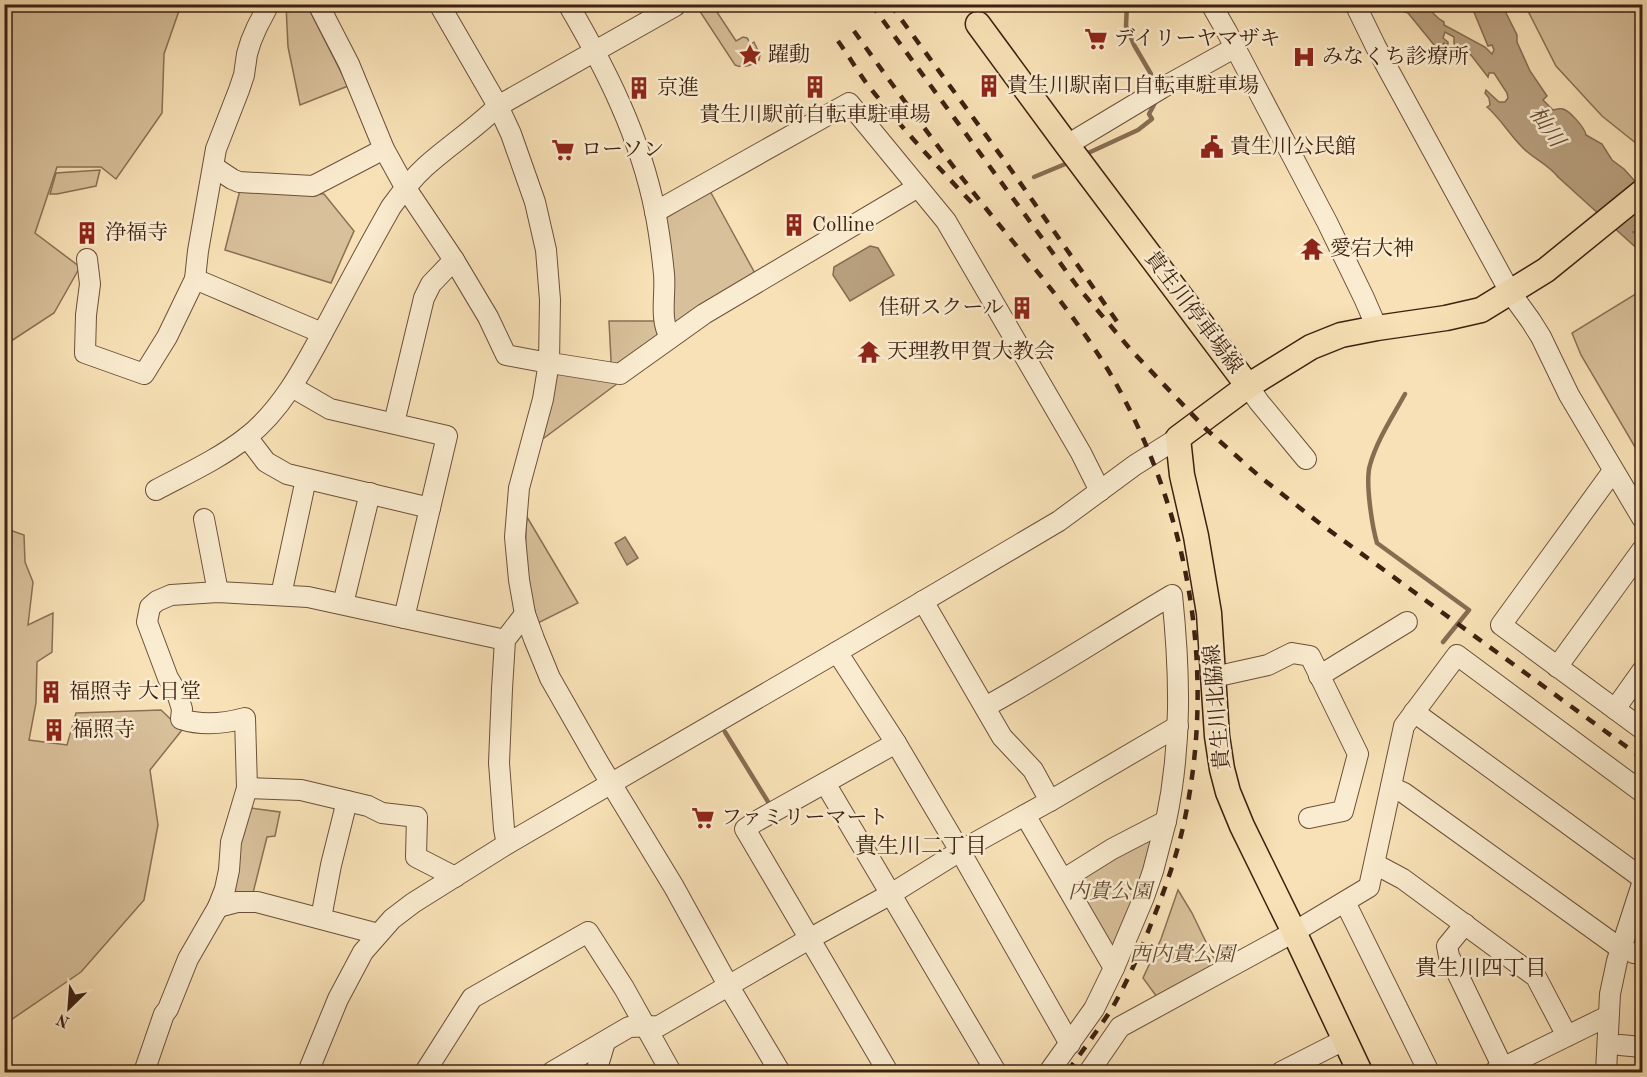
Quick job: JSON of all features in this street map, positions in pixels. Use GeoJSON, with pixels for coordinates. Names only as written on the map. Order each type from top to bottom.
{"type":"FeatureCollection","features":[{"type":"Feature","properties":{"kind":"main road","name":"貴生川停車場線"},"geometry":{"type":"LineString","coordinates":[[978,24],[1248,386],[1311,347],[1341,335],[1446,318],[1480,310],[1564,257],[1642,192]]}},
{"type":"Feature","properties":{"kind":"main road"},"geometry":{"type":"LineString","coordinates":[[1178,438],[1248,386]]}},
{"type":"Feature","properties":{"kind":"main road","name":"貴生川北脇線"},"geometry":{"type":"LineString","coordinates":[[1178,438],[1182,475],[1196,536],[1209,614],[1217,736],[1228,792],[1242,826],[1360,1072]]}},
{"type":"Feature","properties":{"kind":"street"},"geometry":{"type":"LineString","coordinates":[[87,259],[90,284],[86,315],[86,353],[144,374],[167,337],[195,279],[216,149],[244,75],[247,54],[269,4]]}},
{"type":"Feature","properties":{"kind":"street"},"geometry":{"type":"LineString","coordinates":[[318,4],[349,64],[384,149],[405,187],[454,260],[488,317],[506,355],[620,374],[704,314],[918,187]]}},
{"type":"Feature","properties":{"kind":"street"},"geometry":{"type":"LineString","coordinates":[[440,4],[498,106],[515,143],[535,202],[546,250],[550,300],[549,362],[543,399],[519,488],[515,537],[516,559],[525,614],[550,678],[610,784],[674,886],[728,986],[780,1072]]}},
{"type":"Feature","properties":{"kind":"street"},"geometry":{"type":"LineString","coordinates":[[568,4],[601,61],[636,142],[655,212],[664,276],[664,327],[670,337]]}},
{"type":"Feature","properties":{"kind":"street"},"geometry":{"type":"LineString","coordinates":[[1211,4],[1327,222],[1377,328]]}},
{"type":"Feature","properties":{"kind":"street"},"geometry":{"type":"LineString","coordinates":[[1355,4],[1376,47],[1517,288],[1531,321],[1569,395],[1642,518]]}},
{"type":"Feature","properties":{"kind":"street"},"geometry":{"type":"LineString","coordinates":[[156,490],[247,437],[273,412],[292,387],[380,227],[405,187],[423,168],[483,121],[498,106],[675,6]]}},
{"type":"Feature","properties":{"kind":"street"},"geometry":{"type":"LineString","coordinates":[[1067,145],[1234,48]]}},
{"type":"Feature","properties":{"kind":"street"},"geometry":{"type":"LineString","coordinates":[[655,212],[849,103],[950,228],[1081,453],[1100,491]]}},
{"type":"Feature","properties":{"kind":"street"},"geometry":{"type":"LineString","coordinates":[[214,166],[239,182],[313,186],[384,149]]}},
{"type":"Feature","properties":{"kind":"street"},"geometry":{"type":"LineString","coordinates":[[394,423],[424,298],[431,284],[454,260]]}},
{"type":"Feature","properties":{"kind":"street"},"geometry":{"type":"LineString","coordinates":[[195,279],[322,333]]}},
{"type":"Feature","properties":{"kind":"street"},"geometry":{"type":"LineString","coordinates":[[1248,386],[1306,459]]}},
{"type":"Feature","properties":{"kind":"street"},"geometry":{"type":"LineString","coordinates":[[292,387],[330,409],[447,435],[404,618]]}},
{"type":"Feature","properties":{"kind":"street"},"geometry":{"type":"LineString","coordinates":[[247,437],[271,466],[287,474],[430,508]]}},
{"type":"Feature","properties":{"kind":"street"},"geometry":{"type":"LineString","coordinates":[[308,1072],[351,972],[363,951],[392,919],[413,903],[507,844],[1059,521],[1135,465],[1178,438]]}},
{"type":"Feature","properties":{"kind":"street"},"geometry":{"type":"LineString","coordinates":[[1613,471],[1501,625],[1642,729]]}},
{"type":"Feature","properties":{"kind":"street"},"geometry":{"type":"LineString","coordinates":[[281,595],[306,479]]}},
{"type":"Feature","properties":{"kind":"street"},"geometry":{"type":"LineString","coordinates":[[343,604],[370,493]]}},
{"type":"Feature","properties":{"kind":"street"},"geometry":{"type":"LineString","coordinates":[[204,519],[218,592]]}},
{"type":"Feature","properties":{"kind":"street"},"geometry":{"type":"LineString","coordinates":[[1557,667],[1642,550]]}},
{"type":"Feature","properties":{"kind":"street"},"geometry":{"type":"LineString","coordinates":[[144,1072],[164,1014],[188,958],[218,907],[225,889],[231,842],[248,788],[245,718],[220,723],[193,723],[181,719],[182,709],[177,693],[168,678],[147,622],[150,608],[157,601],[171,595],[218,592],[308,597],[505,640]]}},
{"type":"Feature","properties":{"kind":"street"},"geometry":{"type":"LineString","coordinates":[[985,707],[1036,679],[1172,595],[1178,665],[1178,726],[1176,757],[1166,821],[1144,897],[1114,968],[1094,1009],[1049,1072]]}},
{"type":"Feature","properties":{"kind":"street"},"geometry":{"type":"LineString","coordinates":[[922,601],[1002,737],[1032,770],[1050,801]]}},
{"type":"Feature","properties":{"kind":"street"},"geometry":{"type":"LineString","coordinates":[[507,844],[499,763],[505,640],[525,614]]}},
{"type":"Feature","properties":{"kind":"street"},"geometry":{"type":"LineString","coordinates":[[1319,676],[1407,622]]}},
{"type":"Feature","properties":{"kind":"street"},"geometry":{"type":"LineString","coordinates":[[837,652],[896,743],[1070,1044]]}},
{"type":"Feature","properties":{"kind":"street"},"geometry":{"type":"LineString","coordinates":[[1214,677],[1268,665],[1292,653],[1310,656],[1358,754],[1343,811],[1309,818]]}},
{"type":"Feature","properties":{"kind":"street"},"geometry":{"type":"LineString","coordinates":[[1089,1072],[1120,1027],[1294,932],[1369,887],[1404,726],[1457,655],[1642,792]]}},
{"type":"Feature","properties":{"kind":"street"},"geometry":{"type":"LineString","coordinates":[[1615,709],[1642,671]]}},
{"type":"Feature","properties":{"kind":"street"},"geometry":{"type":"LineString","coordinates":[[1414,712],[1642,878]]}},
{"type":"Feature","properties":{"kind":"street"},"geometry":{"type":"LineString","coordinates":[[552,1072],[629,1027],[659,1026],[891,894],[960,851],[1178,726]]}},
{"type":"Feature","properties":{"kind":"street"},"geometry":{"type":"LineString","coordinates":[[888,1072],[745,829],[896,743]]}},
{"type":"Feature","properties":{"kind":"street"},"geometry":{"type":"LineString","coordinates":[[825,783],[996,1072]]}},
{"type":"Feature","properties":{"kind":"street"},"geometry":{"type":"LineString","coordinates":[[1391,787],[1404,793],[1633,952]]}},
{"type":"Feature","properties":{"kind":"street"},"geometry":{"type":"LineString","coordinates":[[248,788],[295,789],[368,806],[382,813],[417,817],[416,857],[455,877]]}},
{"type":"Feature","properties":{"kind":"street"},"geometry":{"type":"LineString","coordinates":[[321,918],[347,801]]}},
{"type":"Feature","properties":{"kind":"street"},"geometry":{"type":"LineString","coordinates":[[1025,815],[1114,968]]}},
{"type":"Feature","properties":{"kind":"street"},"geometry":{"type":"LineString","coordinates":[[1064,879],[1112,849],[1166,821]]}},
{"type":"Feature","properties":{"kind":"street"},"geometry":{"type":"LineString","coordinates":[[1375,864],[1403,879],[1536,977],[1567,1036]]}},
{"type":"Feature","properties":{"kind":"street"},"geometry":{"type":"LineString","coordinates":[[1606,1072],[1610,994],[1633,952],[1642,884]]}},
{"type":"Feature","properties":{"kind":"street"},"geometry":{"type":"LineString","coordinates":[[218,907],[237,902],[257,902],[378,934]]}},
{"type":"Feature","properties":{"kind":"street"},"geometry":{"type":"LineString","coordinates":[[1345,902],[1429,1072]]}},
{"type":"Feature","properties":{"kind":"street"},"geometry":{"type":"LineString","coordinates":[[1465,924],[1448,946],[1449,956],[1498,1070],[1608,1016]]}},
{"type":"Feature","properties":{"kind":"street"},"geometry":{"type":"LineString","coordinates":[[425,1072],[472,998],[588,932],[624,988],[672,1072]]}},
{"type":"Feature","properties":{"kind":"street"},"geometry":{"type":"LineString","coordinates":[[1281,1072],[1344,1040]]}},
{"type":"Feature","properties":{"kind":"street"},"geometry":{"type":"LineString","coordinates":[[596,1072],[605,1042]]}},
{"type":"Feature","properties":{"kind":"street"},"geometry":{"type":"LineString","coordinates":[[1620,1045],[1642,1047]]}},
{"type":"Feature","properties":{"kind":"green space"},"geometry":{"type":"Polygon","coordinates":[[[5,5],[181,5],[164,54],[162,113],[116,179],[101,167],[57,167],[35,233],[80,267],[54,313],[5,345],[5,5]]]}},
{"type":"Feature","properties":{"kind":"green space"},"geometry":{"type":"Polygon","coordinates":[[[286,5],[307,5],[348,86],[300,105],[288,47],[286,5]]]}},
{"type":"Feature","properties":{"kind":"green space"},"geometry":{"type":"Polygon","coordinates":[[[702,5],[715,5],[713,6],[736,41],[743,37],[747,38],[751,44],[754,42],[760,55],[759,60],[750,65],[735,65],[699,10],[702,5]]]}},
{"type":"Feature","properties":{"kind":"green space"},"geometry":{"type":"Polygon","coordinates":[[[1525,5],[1631,5],[1642,26],[1642,148],[1602,116],[1556,66],[1525,5]]]}},
{"type":"Feature","properties":{"kind":"green space"},"geometry":{"type":"Polygon","coordinates":[[[100,170],[96,186],[50,194],[56,173],[100,170]]]}},
{"type":"Feature","properties":{"kind":"green space"},"geometry":{"type":"Polygon","coordinates":[[[240,190],[324,194],[354,231],[331,283],[225,250],[240,190]]]}},
{"type":"Feature","properties":{"kind":"green space"},"geometry":{"type":"Polygon","coordinates":[[[710,191],[757,277],[675,329],[664,219],[710,191]]]}},
{"type":"Feature","properties":{"kind":"green space"},"geometry":{"type":"Polygon","coordinates":[[[1642,290],[1642,459],[1581,355],[1572,333],[1642,290]]]}},
{"type":"Feature","properties":{"kind":"green space"},"geometry":{"type":"Polygon","coordinates":[[[609,321],[659,321],[659,333],[620,367],[610,368],[609,321]]]}},
{"type":"Feature","properties":{"kind":"green space"},"geometry":{"type":"Polygon","coordinates":[[[557,373],[618,383],[543,438],[557,373]]]}},
{"type":"Feature","properties":{"kind":"green space"},"geometry":{"type":"Polygon","coordinates":[[[527,517],[578,603],[538,623],[527,570],[527,517]]]}},
{"type":"Feature","properties":{"kind":"green space"},"geometry":{"type":"Polygon","coordinates":[[[4,528],[24,535],[25,562],[33,582],[28,625],[53,613],[52,652],[37,662],[36,703],[29,740],[67,745],[76,713],[161,710],[182,730],[150,770],[158,825],[144,900],[81,972],[5,1024],[4,528]]]}},
{"type":"Feature","properties":{"kind":"green space"},"geometry":{"type":"Polygon","coordinates":[[[244,807],[280,812],[275,836],[267,837],[252,897],[227,901],[244,807]]]}},
{"type":"Feature","properties":{"kind":"green space","name":"内貴公園"},"geometry":{"type":"Polygon","coordinates":[[[1150,837],[1154,843],[1114,954],[1074,886],[1077,879],[1150,837]]]}},
{"type":"Feature","properties":{"kind":"green space","name":"西内貴公園"},"geometry":{"type":"Polygon","coordinates":[[[1178,890],[1192,913],[1218,967],[1157,997],[1143,978],[1161,939],[1178,890]]]}},
{"type":"Feature","properties":{"kind":"water","name":"杣川"},"geometry":{"type":"Polygon","coordinates":[[[1417,4],[1426,7],[1444,22],[1444,25],[1485,47],[1492,54],[1494,50],[1492,45],[1488,46],[1471,5],[1502,5],[1517,35],[1517,42],[1530,71],[1547,96],[1543,100],[1553,110],[1566,110],[1580,124],[1586,135],[1602,144],[1612,160],[1624,169],[1642,189],[1642,233],[1638,230],[1633,232],[1642,240],[1642,253],[1550,168],[1526,151],[1487,107],[1490,105],[1486,90],[1499,102],[1505,102],[1508,98],[1494,73],[1489,73],[1488,77],[1471,55],[1454,44],[1454,37],[1445,32],[1443,38],[1448,45],[1444,43],[1442,46],[1447,49],[1445,52],[1439,51],[1408,13],[1395,5],[1417,4]]]}},
{"type":"Feature","properties":{"kind":"water"},"geometry":{"type":"Polygon","coordinates":[[[870,246],[878,248],[894,275],[850,301],[833,275],[834,267],[870,246]]]}},
{"type":"Feature","properties":{"kind":"water"},"geometry":{"type":"Polygon","coordinates":[[[625,537],[638,558],[627,565],[615,543],[625,537]]]}},
{"type":"Feature","properties":{"kind":"waterway"},"geometry":{"type":"LineString","coordinates":[[1127,4],[1126,26],[1151,74]]}},
{"type":"Feature","properties":{"kind":"waterway"},"geometry":{"type":"LineString","coordinates":[[1086,154],[1138,130],[1152,119],[1149,114],[1156,101]]}},
{"type":"Feature","properties":{"kind":"waterway"},"geometry":{"type":"LineString","coordinates":[[1034,177],[1070,162]]}},
{"type":"Feature","properties":{"kind":"waterway"},"geometry":{"type":"LineString","coordinates":[[1405,394],[1381,437],[1370,465],[1368,482],[1371,515],[1377,543],[1469,610],[1443,642]]}},
{"type":"Feature","properties":{"kind":"waterway"},"geometry":{"type":"LineString","coordinates":[[725,732],[770,805]]}},
{"type":"Feature","properties":{"kind":"railway"},"geometry":{"type":"LineString","coordinates":[[871,4],[1077,286],[1131,350],[1207,430],[1259,476],[1318,522],[1642,758]]}},
{"type":"Feature","properties":{"kind":"railway"},"geometry":{"type":"LineString","coordinates":[[890,4],[1007,164],[1118,323]]}},
{"type":"Feature","properties":{"kind":"railway"},"geometry":{"type":"LineString","coordinates":[[854,31],[951,163],[1069,312],[1100,357],[1140,431],[1161,484],[1178,538],[1189,593],[1196,649],[1198,705],[1194,762],[1185,818],[1171,869],[1129,977],[1111,1010],[1067,1072]]}},
{"type":"Feature","properties":{"kind":"railway"},"geometry":{"type":"LineString","coordinates":[[838,41],[880,100],[973,204]]}},
{"type":"Feature","properties":{"kind":"place","name":"デイリーヤマザキ"},"geometry":{"type":"Point","coordinates":[1096,39]}},
{"type":"Feature","properties":{"kind":"place","name":"躍動"},"geometry":{"type":"Point","coordinates":[750,55]}},
{"type":"Feature","properties":{"kind":"place","name":"みなくち診療所"},"geometry":{"type":"Point","coordinates":[1304,57]}},
{"type":"Feature","properties":{"kind":"place","name":"貴生川駅南口自転車駐車場"},"geometry":{"type":"Point","coordinates":[989,86]}},
{"type":"Feature","properties":{"kind":"place","name":"貴生川駅前自転車駐車場"},"geometry":{"type":"Point","coordinates":[815,87]}},
{"type":"Feature","properties":{"kind":"place","name":"京進"},"geometry":{"type":"Point","coordinates":[639,88]}},
{"type":"Feature","properties":{"kind":"place","name":"貴生川公民館"},"geometry":{"type":"Point","coordinates":[1212,147]}},
{"type":"Feature","properties":{"kind":"place","name":"ローソン"},"geometry":{"type":"Point","coordinates":[563,150]}},
{"type":"Feature","properties":{"kind":"place","name":"Colline"},"geometry":{"type":"Point","coordinates":[794,225]}},
{"type":"Feature","properties":{"kind":"place","name":"浄福寺"},"geometry":{"type":"Point","coordinates":[87,233]}},
{"type":"Feature","properties":{"kind":"place","name":"愛宕大神"},"geometry":{"type":"Point","coordinates":[1312,249]}},
{"type":"Feature","properties":{"kind":"place","name":"佳研スクール"},"geometry":{"type":"Point","coordinates":[1022,308]}},
{"type":"Feature","properties":{"kind":"place","name":"天理教甲賀大教会"},"geometry":{"type":"Point","coordinates":[869,352]}},
{"type":"Feature","properties":{"kind":"place","name":"福照寺 大日堂"},"geometry":{"type":"Point","coordinates":[51,692]}},
{"type":"Feature","properties":{"kind":"place","name":"福照寺"},"geometry":{"type":"Point","coordinates":[54,730]}},
{"type":"Feature","properties":{"kind":"place","name":"ファミリーマート"},"geometry":{"type":"Point","coordinates":[703,818]}},
{"type":"Feature","properties":{"kind":"district","name":"貴生川二丁目"},"geometry":{"type":"Point","coordinates":[921,847]}},
{"type":"Feature","properties":{"kind":"district","name":"貴生川四丁目"},"geometry":{"type":"Point","coordinates":[1481,969]}}]}
